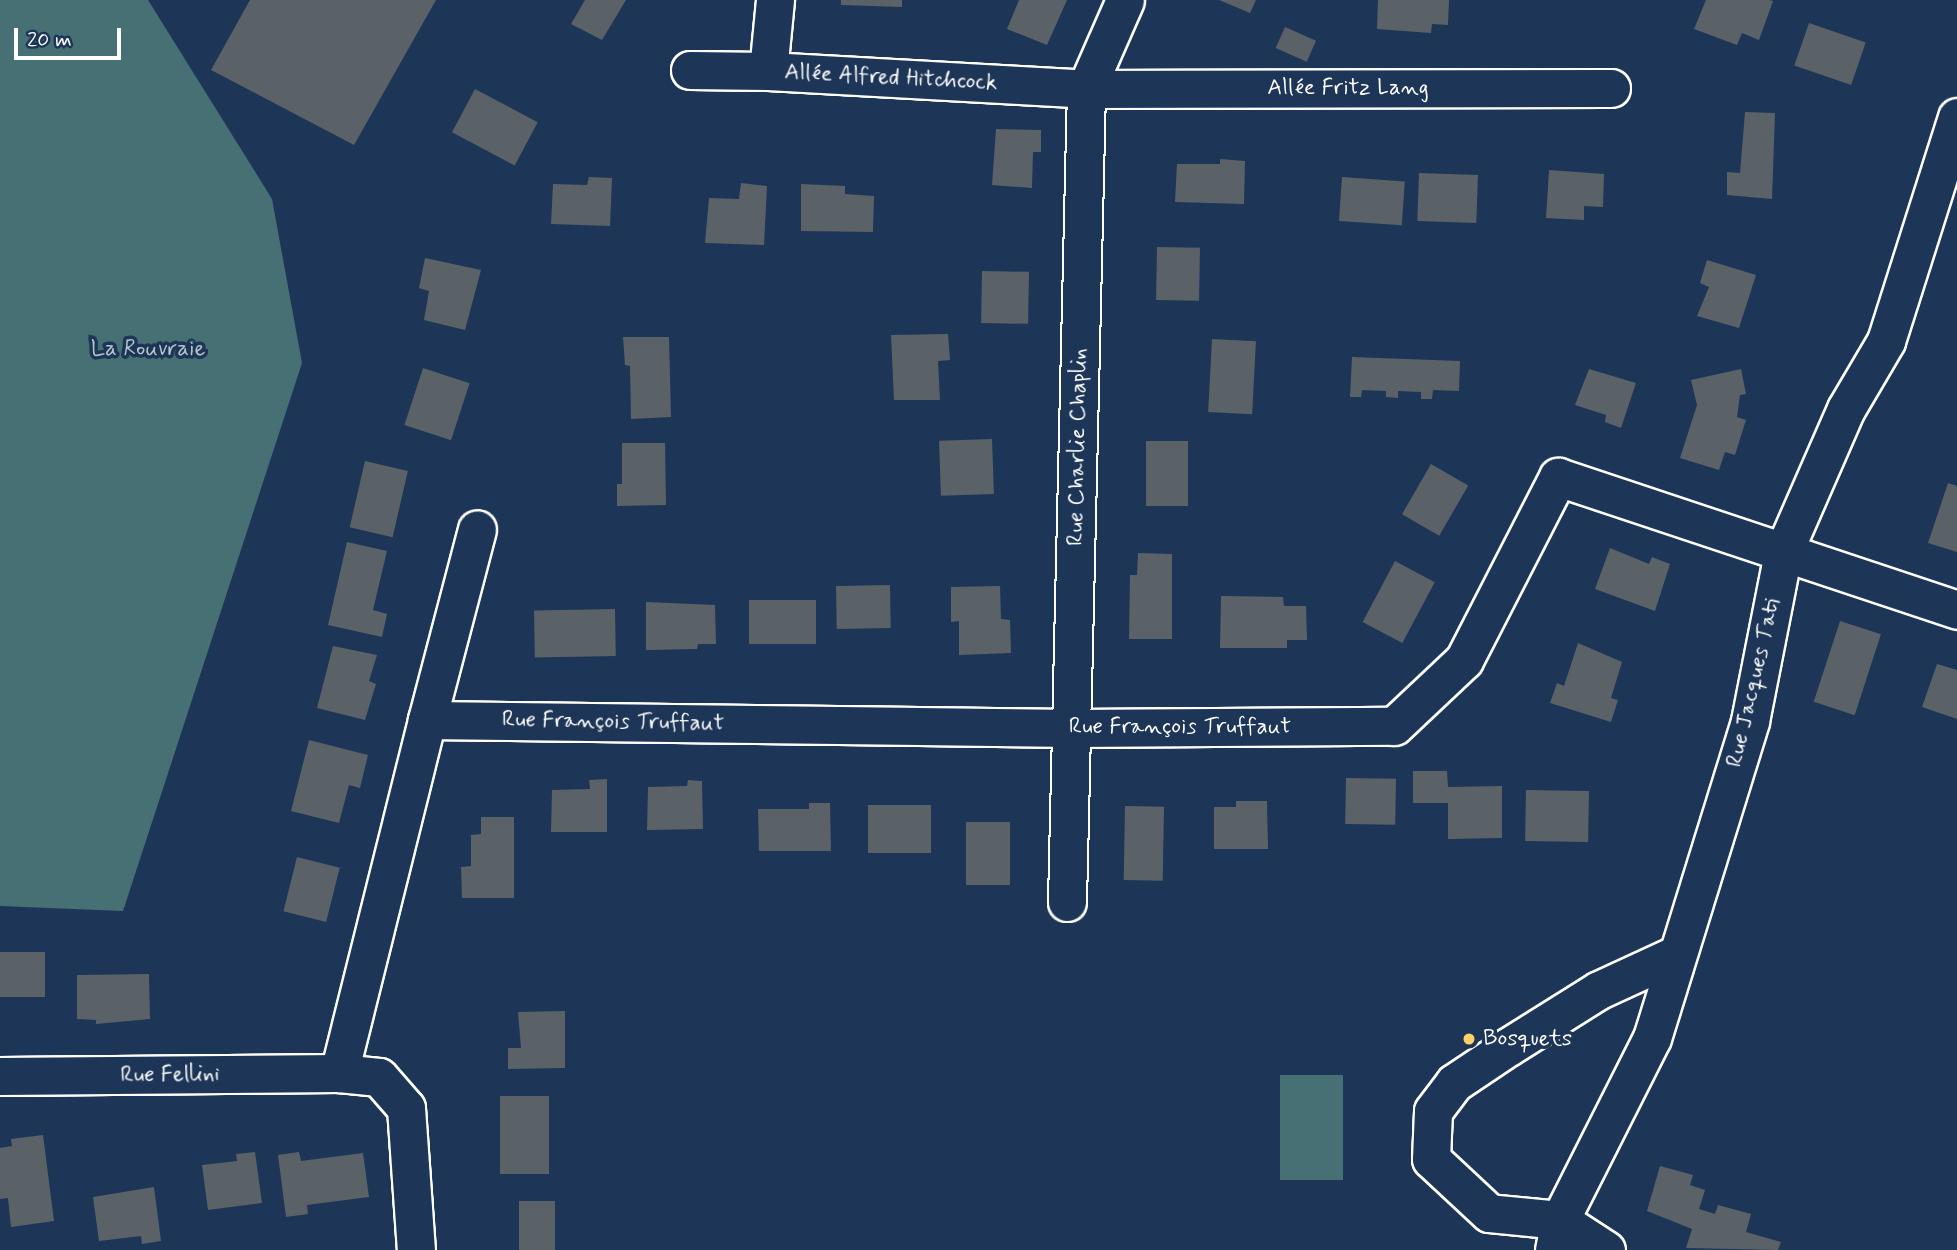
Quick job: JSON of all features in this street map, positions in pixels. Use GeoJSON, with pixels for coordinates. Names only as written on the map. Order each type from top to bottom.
{"type":"FeatureCollection","features":[{"type":"Feature","properties":{"kind":"street","name":"Allée Alfred Hitchcock"},"geometry":{"type":"LineString","coordinates":[[775,0],[768,71],[1086,89]]}},
{"type":"Feature","properties":{"kind":"street","name":"Rue Charlie Chaplin"},"geometry":{"type":"LineString","coordinates":[[1067,902],[1086,89],[1125,0]]}},
{"type":"Feature","properties":{"kind":"street"},"geometry":{"type":"LineString","coordinates":[[690,70],[768,71]]}},
{"type":"Feature","properties":{"kind":"street","name":"Allée Fritz Lang"},"geometry":{"type":"LineString","coordinates":[[1086,89],[1611,88]]}},
{"type":"Feature","properties":{"kind":"street","name":"Rue Jacques Tati"},"geometry":{"type":"LineString","coordinates":[[1557,1235],[1652,1038],[1675,955],[1750,722],[1783,552],[1846,409],[1886,341],[1957,117]]}},
{"type":"Feature","properties":{"kind":"street","name":"Rue François Truffaut"},"geometry":{"type":"LineString","coordinates":[[427,720],[1072,728],[1394,726],[1464,660],[1558,477],[1783,552]]}},
{"type":"Feature","properties":{"kind":"street"},"geometry":{"type":"LineString","coordinates":[[339,1073],[477,529]]}},
{"type":"Feature","properties":{"kind":"street"},"geometry":{"type":"LineString","coordinates":[[1783,552],[1957,610]]}},
{"type":"Feature","properties":{"kind":"street"},"geometry":{"type":"LineString","coordinates":[[1606,1250],[1489,1213],[1431,1159],[1433,1111],[1454,1083],[1508,1047],[1599,990],[1675,955]]}},
{"type":"Feature","properties":{"kind":"street","name":"Rue Fellini"},"geometry":{"type":"LineString","coordinates":[[0,1076],[339,1073],[379,1077],[406,1108],[416,1250]]}},
{"type":"Feature","properties":{"kind":"green space","name":"La Rouvraie"},"geometry":{"type":"Polygon","coordinates":[[[0,0],[148,0],[272,199],[302,363],[123,911],[0,906],[0,0]]]}},
{"type":"Feature","properties":{"kind":"green space"},"geometry":{"type":"Polygon","coordinates":[[[1280,1075],[1343,1075],[1343,1180],[1280,1180],[1280,1075]]]}},
{"type":"Feature","properties":{"kind":"building"},"geometry":{"type":"Polygon","coordinates":[[[250,0],[436,0],[354,145],[211,70],[250,0]]]}},
{"type":"Feature","properties":{"kind":"building"},"geometry":{"type":"Polygon","coordinates":[[[585,0],[626,0],[602,40],[571,24],[585,0]]]}},
{"type":"Feature","properties":{"kind":"building"},"geometry":{"type":"Polygon","coordinates":[[[841,0],[902,0],[902,7],[841,5],[841,0]]]}},
{"type":"Feature","properties":{"kind":"building"},"geometry":{"type":"Polygon","coordinates":[[[1019,0],[1067,0],[1047,45],[1007,29],[1019,0]]]}},
{"type":"Feature","properties":{"kind":"building"},"geometry":{"type":"Polygon","coordinates":[[[1219,0],[1256,0],[1250,13],[1219,0]]]}},
{"type":"Feature","properties":{"kind":"building"},"geometry":{"type":"Polygon","coordinates":[[[1378,0],[1449,0],[1448,25],[1432,24],[1431,33],[1377,29],[1378,0]]]}},
{"type":"Feature","properties":{"kind":"building"},"geometry":{"type":"Polygon","coordinates":[[[1706,0],[1773,1],[1759,40],[1742,33],[1737,45],[1694,29],[1706,0]]]}},
{"type":"Feature","properties":{"kind":"building"},"geometry":{"type":"Polygon","coordinates":[[[1809,23],[1866,43],[1851,85],[1794,66],[1809,23]]]}},
{"type":"Feature","properties":{"kind":"building"},"geometry":{"type":"Polygon","coordinates":[[[1285,27],[1316,41],[1307,62],[1276,48],[1285,27]]]}},
{"type":"Feature","properties":{"kind":"building"},"geometry":{"type":"Polygon","coordinates":[[[475,89],[538,122],[515,166],[452,132],[475,89]]]}},
{"type":"Feature","properties":{"kind":"building"},"geometry":{"type":"Polygon","coordinates":[[[1745,112],[1775,113],[1772,199],[1727,195],[1727,172],[1740,173],[1745,112]]]}},
{"type":"Feature","properties":{"kind":"building"},"geometry":{"type":"Polygon","coordinates":[[[996,129],[1041,130],[1041,152],[1033,152],[1032,188],[992,185],[996,129]]]}},
{"type":"Feature","properties":{"kind":"building"},"geometry":{"type":"Polygon","coordinates":[[[1220,159],[1245,161],[1244,204],[1175,202],[1177,164],[1220,164],[1220,159]]]}},
{"type":"Feature","properties":{"kind":"building"},"geometry":{"type":"Polygon","coordinates":[[[1549,170],[1604,174],[1603,207],[1584,206],[1584,220],[1546,218],[1549,170]]]}},
{"type":"Feature","properties":{"kind":"building"},"geometry":{"type":"Polygon","coordinates":[[[1419,173],[1478,175],[1476,223],[1417,221],[1419,173]]]}},
{"type":"Feature","properties":{"kind":"building"},"geometry":{"type":"Polygon","coordinates":[[[589,177],[612,178],[610,226],[551,224],[553,184],[587,185],[589,177]]]}},
{"type":"Feature","properties":{"kind":"building"},"geometry":{"type":"Polygon","coordinates":[[[1342,177],[1405,181],[1402,225],[1339,221],[1342,177]]]}},
{"type":"Feature","properties":{"kind":"building"},"geometry":{"type":"Polygon","coordinates":[[[741,183],[767,186],[764,245],[705,243],[709,198],[739,199],[741,183]]]}},
{"type":"Feature","properties":{"kind":"building"},"geometry":{"type":"Polygon","coordinates":[[[801,184],[845,186],[845,194],[874,196],[873,232],[801,231],[801,184]]]}},
{"type":"Feature","properties":{"kind":"building"},"geometry":{"type":"Polygon","coordinates":[[[1157,247],[1200,248],[1199,301],[1156,300],[1157,247]]]}},
{"type":"Feature","properties":{"kind":"building"},"geometry":{"type":"Polygon","coordinates":[[[425,258],[481,270],[465,330],[424,320],[429,291],[419,288],[425,258]]]}},
{"type":"Feature","properties":{"kind":"building"},"geometry":{"type":"Polygon","coordinates":[[[1707,260],[1756,275],[1739,328],[1697,316],[1709,287],[1700,283],[1707,260]]]}},
{"type":"Feature","properties":{"kind":"building"},"geometry":{"type":"Polygon","coordinates":[[[982,271],[1029,272],[1028,324],[981,323],[982,271]]]}},
{"type":"Feature","properties":{"kind":"building"},"geometry":{"type":"Polygon","coordinates":[[[948,334],[950,360],[938,361],[940,400],[894,400],[891,335],[948,334]]]}},
{"type":"Feature","properties":{"kind":"building"},"geometry":{"type":"Polygon","coordinates":[[[623,337],[669,337],[671,417],[631,419],[630,366],[625,365],[623,337]]]}},
{"type":"Feature","properties":{"kind":"building"},"geometry":{"type":"Polygon","coordinates":[[[1212,339],[1256,341],[1252,414],[1208,412],[1212,339]]]}},
{"type":"Feature","properties":{"kind":"building"},"geometry":{"type":"Polygon","coordinates":[[[1352,357],[1460,361],[1459,391],[1433,390],[1432,399],[1421,399],[1421,392],[1398,391],[1398,398],[1386,397],[1386,391],[1362,390],[1361,397],[1350,397],[1352,357]]]}},
{"type":"Feature","properties":{"kind":"building"},"geometry":{"type":"Polygon","coordinates":[[[423,368],[470,383],[451,440],[404,425],[423,368]]]}},
{"type":"Feature","properties":{"kind":"building"},"geometry":{"type":"Polygon","coordinates":[[[1589,369],[1636,383],[1621,428],[1605,422],[1606,415],[1575,405],[1589,369]]]}},
{"type":"Feature","properties":{"kind":"building"},"geometry":{"type":"Polygon","coordinates":[[[1741,369],[1746,394],[1740,395],[1737,417],[1746,420],[1735,455],[1725,452],[1719,470],[1680,458],[1697,405],[1691,380],[1741,369]]]}},
{"type":"Feature","properties":{"kind":"building"},"geometry":{"type":"Polygon","coordinates":[[[992,439],[994,494],[941,496],[939,441],[992,439]]]}},
{"type":"Feature","properties":{"kind":"building"},"geometry":{"type":"Polygon","coordinates":[[[1146,441],[1188,441],[1188,506],[1146,506],[1146,441]]]}},
{"type":"Feature","properties":{"kind":"building"},"geometry":{"type":"Polygon","coordinates":[[[622,443],[665,443],[666,505],[617,506],[617,484],[622,484],[622,443]]]}},
{"type":"Feature","properties":{"kind":"building"},"geometry":{"type":"Polygon","coordinates":[[[365,461],[408,471],[393,537],[350,527],[365,461]]]}},
{"type":"Feature","properties":{"kind":"building"},"geometry":{"type":"Polygon","coordinates":[[[1431,464],[1468,486],[1439,536],[1402,514],[1431,464]]]}},
{"type":"Feature","properties":{"kind":"building"},"geometry":{"type":"Polygon","coordinates":[[[1948,483],[1957,486],[1957,552],[1928,543],[1948,483]]]}},
{"type":"Feature","properties":{"kind":"building"},"geometry":{"type":"Polygon","coordinates":[[[347,542],[387,551],[373,610],[387,614],[382,637],[328,625],[347,542]]]}},
{"type":"Feature","properties":{"kind":"building"},"geometry":{"type":"Polygon","coordinates":[[[1610,548],[1649,564],[1652,557],[1670,564],[1655,611],[1595,589],[1610,548]]]}},
{"type":"Feature","properties":{"kind":"building"},"geometry":{"type":"Polygon","coordinates":[[[1138,553],[1172,554],[1172,639],[1129,639],[1130,575],[1137,575],[1138,553]]]}},
{"type":"Feature","properties":{"kind":"building"},"geometry":{"type":"Polygon","coordinates":[[[1395,561],[1435,582],[1402,643],[1363,622],[1395,561]]]}},
{"type":"Feature","properties":{"kind":"building"},"geometry":{"type":"Polygon","coordinates":[[[890,585],[891,628],[837,629],[836,586],[890,585]]]}},
{"type":"Feature","properties":{"kind":"building"},"geometry":{"type":"Polygon","coordinates":[[[1000,586],[1001,619],[1010,620],[1011,653],[959,655],[959,621],[951,622],[951,587],[1000,586]]]}},
{"type":"Feature","properties":{"kind":"building"},"geometry":{"type":"Polygon","coordinates":[[[1221,596],[1283,597],[1284,606],[1306,606],[1307,640],[1287,640],[1287,648],[1220,648],[1221,596]]]}},
{"type":"Feature","properties":{"kind":"building"},"geometry":{"type":"Polygon","coordinates":[[[749,600],[816,600],[816,644],[749,644],[749,600]]]}},
{"type":"Feature","properties":{"kind":"building"},"geometry":{"type":"Polygon","coordinates":[[[646,602],[715,605],[716,644],[698,644],[697,649],[646,650],[646,602]]]}},
{"type":"Feature","properties":{"kind":"building"},"geometry":{"type":"Polygon","coordinates":[[[615,609],[616,656],[535,657],[534,610],[615,609]]]}},
{"type":"Feature","properties":{"kind":"building"},"geometry":{"type":"Polygon","coordinates":[[[1840,621],[1881,634],[1855,715],[1814,702],[1840,621]]]}},
{"type":"Feature","properties":{"kind":"building"},"geometry":{"type":"Polygon","coordinates":[[[1578,643],[1622,662],[1611,698],[1618,700],[1611,722],[1550,703],[1557,683],[1564,686],[1578,643]]]}},
{"type":"Feature","properties":{"kind":"building"},"geometry":{"type":"Polygon","coordinates":[[[333,646],[377,655],[369,681],[376,684],[365,720],[317,708],[333,646]]]}},
{"type":"Feature","properties":{"kind":"building"},"geometry":{"type":"Polygon","coordinates":[[[1937,664],[1957,670],[1957,719],[1922,707],[1937,664]]]}},
{"type":"Feature","properties":{"kind":"building"},"geometry":{"type":"Polygon","coordinates":[[[309,740],[368,755],[360,788],[349,785],[339,823],[291,811],[309,740]]]}},
{"type":"Feature","properties":{"kind":"building"},"geometry":{"type":"Polygon","coordinates":[[[1413,771],[1447,771],[1448,787],[1502,786],[1502,838],[1448,839],[1448,803],[1413,803],[1413,771]]]}},
{"type":"Feature","properties":{"kind":"building"},"geometry":{"type":"Polygon","coordinates":[[[1346,778],[1396,779],[1395,825],[1345,824],[1346,778]]]}},
{"type":"Feature","properties":{"kind":"building"},"geometry":{"type":"Polygon","coordinates":[[[607,779],[607,832],[551,832],[552,790],[590,789],[589,780],[607,779]]]}},
{"type":"Feature","properties":{"kind":"building"},"geometry":{"type":"Polygon","coordinates":[[[688,780],[702,781],[703,829],[647,830],[648,787],[687,786],[688,780]]]}},
{"type":"Feature","properties":{"kind":"building"},"geometry":{"type":"Polygon","coordinates":[[[1526,790],[1589,791],[1588,842],[1525,841],[1526,790]]]}},
{"type":"Feature","properties":{"kind":"building"},"geometry":{"type":"Polygon","coordinates":[[[1236,801],[1267,801],[1268,849],[1214,849],[1214,807],[1236,807],[1236,801]]]}},
{"type":"Feature","properties":{"kind":"building"},"geometry":{"type":"Polygon","coordinates":[[[809,803],[830,803],[831,851],[759,851],[758,809],[809,809],[809,803]]]}},
{"type":"Feature","properties":{"kind":"building"},"geometry":{"type":"Polygon","coordinates":[[[868,805],[931,805],[931,853],[868,853],[868,805]]]}},
{"type":"Feature","properties":{"kind":"building"},"geometry":{"type":"Polygon","coordinates":[[[1125,806],[1164,807],[1163,881],[1124,880],[1125,806]]]}},
{"type":"Feature","properties":{"kind":"building"},"geometry":{"type":"Polygon","coordinates":[[[481,817],[514,817],[514,898],[462,898],[461,867],[471,866],[471,835],[481,834],[481,817]]]}},
{"type":"Feature","properties":{"kind":"building"},"geometry":{"type":"Polygon","coordinates":[[[966,822],[1010,822],[1010,885],[966,885],[966,822]]]}},
{"type":"Feature","properties":{"kind":"building"},"geometry":{"type":"Polygon","coordinates":[[[297,857],[340,868],[326,922],[283,911],[297,857]]]}},
{"type":"Feature","properties":{"kind":"building"},"geometry":{"type":"Polygon","coordinates":[[[0,952],[45,952],[45,997],[0,997],[0,952]]]}},
{"type":"Feature","properties":{"kind":"building"},"geometry":{"type":"Polygon","coordinates":[[[149,974],[150,1019],[96,1024],[96,1020],[77,1019],[77,975],[149,974]]]}},
{"type":"Feature","properties":{"kind":"building"},"geometry":{"type":"Polygon","coordinates":[[[565,1011],[565,1068],[508,1069],[508,1048],[521,1048],[518,1012],[565,1011]]]}},
{"type":"Feature","properties":{"kind":"building"},"geometry":{"type":"Polygon","coordinates":[[[500,1096],[549,1096],[549,1174],[500,1174],[500,1096]]]}},
{"type":"Feature","properties":{"kind":"building"},"geometry":{"type":"Polygon","coordinates":[[[43,1135],[54,1221],[11,1227],[8,1198],[0,1199],[0,1148],[12,1146],[11,1139],[43,1135]]]}},
{"type":"Feature","properties":{"kind":"building"},"geometry":{"type":"Polygon","coordinates":[[[255,1152],[262,1203],[208,1210],[202,1165],[237,1161],[236,1154],[255,1152]]]}},
{"type":"Feature","properties":{"kind":"building"},"geometry":{"type":"Polygon","coordinates":[[[299,1152],[301,1161],[363,1153],[369,1197],[307,1205],[308,1214],[286,1217],[278,1155],[299,1152]]]}},
{"type":"Feature","properties":{"kind":"building"},"geometry":{"type":"Polygon","coordinates":[[[1660,1166],[1693,1175],[1690,1185],[1705,1190],[1699,1209],[1715,1214],[1718,1205],[1751,1214],[1746,1232],[1781,1242],[1778,1250],[1686,1248],[1692,1229],[1647,1211],[1660,1166]]]}},
{"type":"Feature","properties":{"kind":"building"},"geometry":{"type":"Polygon","coordinates":[[[154,1187],[161,1241],[142,1244],[141,1236],[99,1241],[93,1197],[154,1187]]]}},
{"type":"Feature","properties":{"kind":"building"},"geometry":{"type":"Polygon","coordinates":[[[519,1201],[555,1201],[555,1250],[519,1250],[519,1201]]]}},
{"type":"Feature","properties":{"kind":"place","name":"Bosquets"},"geometry":{"type":"Point","coordinates":[1469,1039]}}]}
